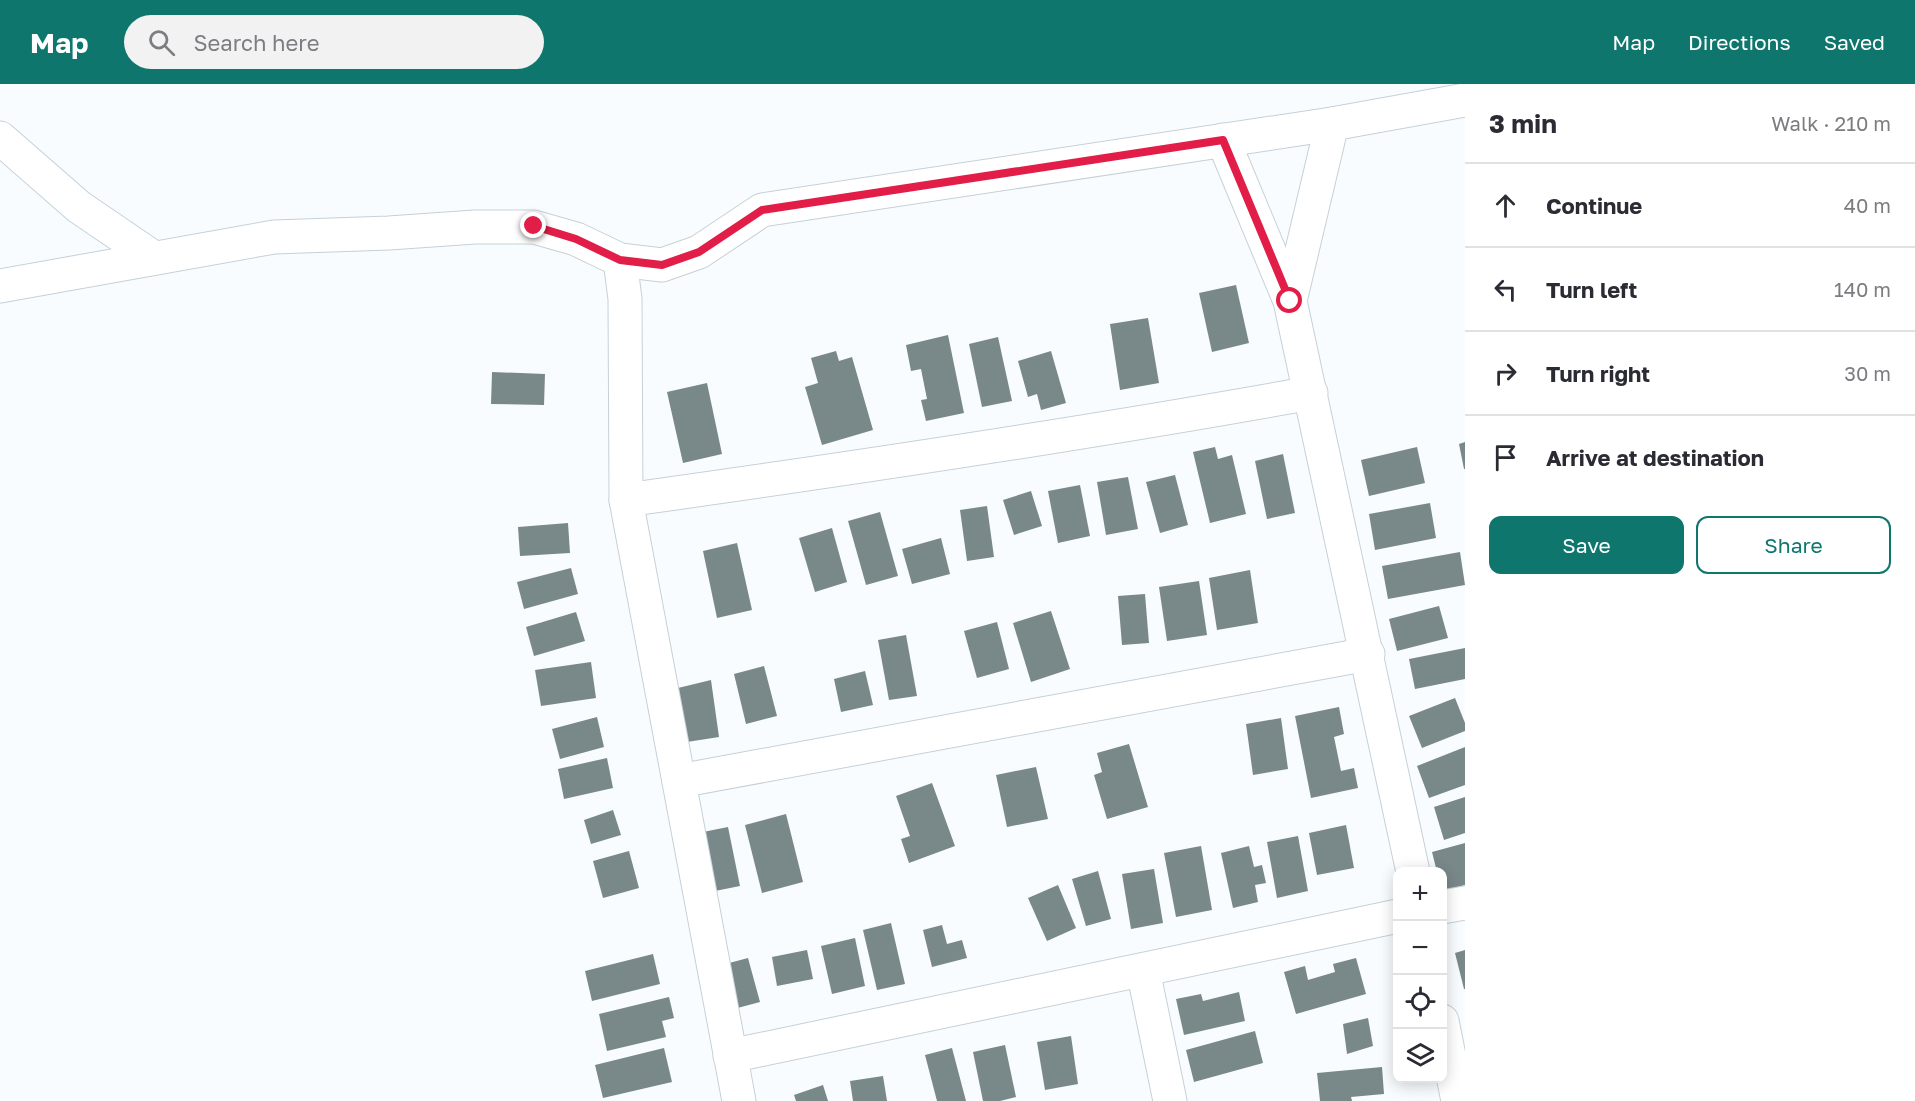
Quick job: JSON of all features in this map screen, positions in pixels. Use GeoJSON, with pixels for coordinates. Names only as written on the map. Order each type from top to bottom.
{"type":"FeatureCollection","features":[{"type":"Feature","properties":{"kind":"street"},"geometry":{"type":"LineString","coordinates":[[0,286],[274,237],[475,227],[534,226],[576,239],[620,260],[662,265],[699,252],[762,210],[1332,124],[1465,100]]}},
{"type":"Feature","properties":{"kind":"street"},"geometry":{"type":"LineString","coordinates":[[1290,301],[1332,124]]}},
{"type":"Feature","properties":{"kind":"street"},"geometry":{"type":"LineString","coordinates":[[0,138],[79,207],[154,258]]}},
{"type":"Feature","properties":{"kind":"street"},"geometry":{"type":"LineString","coordinates":[[1223,140],[1290,301],[1368,654],[1412,867]]}},
{"type":"Feature","properties":{"kind":"street"},"geometry":{"type":"LineString","coordinates":[[620,260],[625,299],[626,500],[739,1101]]}},
{"type":"Feature","properties":{"kind":"street"},"geometry":{"type":"LineString","coordinates":[[626,500],[1204,412],[1311,393]]}},
{"type":"Feature","properties":{"kind":"street"},"geometry":{"type":"LineString","coordinates":[[679,781],[1368,654]]}},
{"type":"Feature","properties":{"kind":"street"},"geometry":{"type":"LineString","coordinates":[[1447,907],[1465,903]]}},
{"type":"Feature","properties":{"kind":"street"},"geometry":{"type":"LineString","coordinates":[[730,1056],[1393,917]]}},
{"type":"Feature","properties":{"kind":"street"},"geometry":{"type":"LineString","coordinates":[[1143,970],[1170,1101]]}},
{"type":"Feature","properties":{"kind":"street"},"geometry":{"type":"LineString","coordinates":[[1444,1029],[1458,1101]]}},
{"type":"Feature","properties":{"kind":"building"},"geometry":{"type":"Polygon","coordinates":[[[1236,285],[1249,343],[1212,352],[1199,293],[1236,285]]]}},
{"type":"Feature","properties":{"kind":"building"},"geometry":{"type":"Polygon","coordinates":[[[1148,318],[1159,383],[1120,390],[1110,324],[1148,318]]]}},
{"type":"Feature","properties":{"kind":"building"},"geometry":{"type":"Polygon","coordinates":[[[948,335],[964,413],[926,421],[921,400],[927,399],[921,369],[911,371],[906,345],[948,335]]]}},
{"type":"Feature","properties":{"kind":"building"},"geometry":{"type":"Polygon","coordinates":[[[998,337],[1012,401],[982,407],[969,344],[998,337]]]}},
{"type":"Feature","properties":{"kind":"building"},"geometry":{"type":"Polygon","coordinates":[[[836,351],[839,361],[852,357],[873,430],[822,445],[805,387],[818,383],[811,358],[836,351]]]}},
{"type":"Feature","properties":{"kind":"building"},"geometry":{"type":"Polygon","coordinates":[[[1051,351],[1066,403],[1041,410],[1037,394],[1028,397],[1018,361],[1051,351]]]}},
{"type":"Feature","properties":{"kind":"building"},"geometry":{"type":"Polygon","coordinates":[[[492,372],[545,374],[544,405],[491,404],[492,372]]]}},
{"type":"Feature","properties":{"kind":"building"},"geometry":{"type":"Polygon","coordinates":[[[707,383],[722,454],[683,463],[667,392],[707,383]]]}},
{"type":"Feature","properties":{"kind":"building"},"geometry":{"type":"Polygon","coordinates":[[[1465,442],[1465,469],[1464,469],[1459,444],[1465,442]]]}},
{"type":"Feature","properties":{"kind":"building"},"geometry":{"type":"Polygon","coordinates":[[[1215,447],[1218,459],[1232,455],[1246,514],[1210,523],[1193,452],[1215,447]]]}},
{"type":"Feature","properties":{"kind":"building"},"geometry":{"type":"Polygon","coordinates":[[[1417,447],[1425,483],[1369,496],[1361,460],[1417,447]]]}},
{"type":"Feature","properties":{"kind":"building"},"geometry":{"type":"Polygon","coordinates":[[[1283,454],[1295,513],[1267,519],[1255,461],[1283,454]]]}},
{"type":"Feature","properties":{"kind":"building"},"geometry":{"type":"Polygon","coordinates":[[[1175,475],[1188,525],[1160,533],[1146,482],[1175,475]]]}},
{"type":"Feature","properties":{"kind":"building"},"geometry":{"type":"Polygon","coordinates":[[[1128,477],[1138,529],[1106,535],[1097,482],[1128,477]]]}},
{"type":"Feature","properties":{"kind":"building"},"geometry":{"type":"Polygon","coordinates":[[[1080,485],[1090,536],[1058,543],[1048,491],[1080,485]]]}},
{"type":"Feature","properties":{"kind":"building"},"geometry":{"type":"Polygon","coordinates":[[[1031,491],[1042,526],[1014,535],[1003,500],[1031,491]]]}},
{"type":"Feature","properties":{"kind":"building"},"geometry":{"type":"Polygon","coordinates":[[[1430,503],[1436,538],[1375,550],[1369,514],[1430,503]]]}},
{"type":"Feature","properties":{"kind":"building"},"geometry":{"type":"Polygon","coordinates":[[[987,506],[994,557],[967,561],[960,510],[987,506]]]}},
{"type":"Feature","properties":{"kind":"building"},"geometry":{"type":"Polygon","coordinates":[[[880,512],[898,576],[866,585],[848,521],[880,512]]]}},
{"type":"Feature","properties":{"kind":"building"},"geometry":{"type":"Polygon","coordinates":[[[568,523],[570,553],[520,556],[518,527],[568,523]]]}},
{"type":"Feature","properties":{"kind":"building"},"geometry":{"type":"Polygon","coordinates":[[[832,528],[847,582],[815,592],[799,538],[832,528]]]}},
{"type":"Feature","properties":{"kind":"building"},"geometry":{"type":"Polygon","coordinates":[[[941,538],[950,574],[912,584],[902,549],[941,538]]]}},
{"type":"Feature","properties":{"kind":"building"},"geometry":{"type":"Polygon","coordinates":[[[737,543],[752,610],[717,618],[703,551],[737,543]]]}},
{"type":"Feature","properties":{"kind":"building"},"geometry":{"type":"Polygon","coordinates":[[[1460,552],[1465,585],[1388,599],[1382,566],[1460,552]]]}},
{"type":"Feature","properties":{"kind":"building"},"geometry":{"type":"Polygon","coordinates":[[[571,568],[578,594],[524,609],[517,582],[571,568]]]}},
{"type":"Feature","properties":{"kind":"building"},"geometry":{"type":"Polygon","coordinates":[[[1250,570],[1258,623],[1217,630],[1209,578],[1250,570]]]}},
{"type":"Feature","properties":{"kind":"building"},"geometry":{"type":"Polygon","coordinates":[[[1199,581],[1207,635],[1167,641],[1159,587],[1199,581]]]}},
{"type":"Feature","properties":{"kind":"building"},"geometry":{"type":"Polygon","coordinates":[[[1145,594],[1149,643],[1122,645],[1118,596],[1145,594]]]}},
{"type":"Feature","properties":{"kind":"building"},"geometry":{"type":"Polygon","coordinates":[[[1439,606],[1448,638],[1397,651],[1389,619],[1439,606]]]}},
{"type":"Feature","properties":{"kind":"building"},"geometry":{"type":"Polygon","coordinates":[[[1051,611],[1070,669],[1031,682],[1013,623],[1051,611]]]}},
{"type":"Feature","properties":{"kind":"building"},"geometry":{"type":"Polygon","coordinates":[[[576,612],[585,641],[534,656],[526,627],[576,612]]]}},
{"type":"Feature","properties":{"kind":"building"},"geometry":{"type":"Polygon","coordinates":[[[997,622],[1009,669],[977,678],[964,631],[997,622]]]}},
{"type":"Feature","properties":{"kind":"building"},"geometry":{"type":"Polygon","coordinates":[[[906,635],[917,696],[889,700],[878,640],[906,635]]]}},
{"type":"Feature","properties":{"kind":"building"},"geometry":{"type":"Polygon","coordinates":[[[1465,648],[1465,679],[1415,689],[1409,659],[1465,648]]]}},
{"type":"Feature","properties":{"kind":"building"},"geometry":{"type":"Polygon","coordinates":[[[591,662],[596,698],[541,706],[535,670],[591,662]]]}},
{"type":"Feature","properties":{"kind":"building"},"geometry":{"type":"Polygon","coordinates":[[[764,666],[777,716],[746,724],[734,674],[764,666]]]}},
{"type":"Feature","properties":{"kind":"building"},"geometry":{"type":"Polygon","coordinates":[[[865,671],[873,705],[841,712],[834,679],[865,671]]]}},
{"type":"Feature","properties":{"kind":"building"},"geometry":{"type":"Polygon","coordinates":[[[711,680],[719,737],[687,742],[678,688],[711,680]]]}},
{"type":"Feature","properties":{"kind":"building"},"geometry":{"type":"Polygon","coordinates":[[[1455,698],[1465,723],[1465,731],[1422,748],[1409,716],[1455,698]]]}},
{"type":"Feature","properties":{"kind":"building"},"geometry":{"type":"Polygon","coordinates":[[[1339,707],[1344,734],[1334,737],[1341,771],[1354,768],[1358,788],[1311,798],[1295,716],[1339,707]]]}},
{"type":"Feature","properties":{"kind":"building"},"geometry":{"type":"Polygon","coordinates":[[[597,717],[604,747],[560,759],[552,729],[597,717]]]}},
{"type":"Feature","properties":{"kind":"building"},"geometry":{"type":"Polygon","coordinates":[[[1281,718],[1288,769],[1253,775],[1246,724],[1281,718]]]}},
{"type":"Feature","properties":{"kind":"building"},"geometry":{"type":"Polygon","coordinates":[[[1129,744],[1148,807],[1107,819],[1094,775],[1102,772],[1097,753],[1129,744]]]}},
{"type":"Feature","properties":{"kind":"building"},"geometry":{"type":"Polygon","coordinates":[[[1465,747],[1465,785],[1429,798],[1417,766],[1465,747]]]}},
{"type":"Feature","properties":{"kind":"building"},"geometry":{"type":"Polygon","coordinates":[[[607,758],[613,788],[564,799],[558,769],[607,758]]]}},
{"type":"Feature","properties":{"kind":"building"},"geometry":{"type":"Polygon","coordinates":[[[1036,767],[1048,819],[1007,827],[996,775],[1036,767]]]}},
{"type":"Feature","properties":{"kind":"building"},"geometry":{"type":"Polygon","coordinates":[[[932,783],[955,846],[909,863],[901,839],[910,836],[896,796],[932,783]]]}},
{"type":"Feature","properties":{"kind":"building"},"geometry":{"type":"Polygon","coordinates":[[[1465,797],[1465,833],[1444,840],[1434,807],[1465,797]]]}},
{"type":"Feature","properties":{"kind":"building"},"geometry":{"type":"Polygon","coordinates":[[[613,810],[621,835],[591,844],[584,820],[613,810]]]}},
{"type":"Feature","properties":{"kind":"building"},"geometry":{"type":"Polygon","coordinates":[[[786,814],[803,882],[762,893],[745,825],[786,814]]]}},
{"type":"Feature","properties":{"kind":"building"},"geometry":{"type":"Polygon","coordinates":[[[1346,825],[1354,868],[1317,875],[1309,833],[1346,825]]]}},
{"type":"Feature","properties":{"kind":"building"},"geometry":{"type":"Polygon","coordinates":[[[728,827],[740,886],[710,892],[698,833],[728,827]]]}},
{"type":"Feature","properties":{"kind":"building"},"geometry":{"type":"Polygon","coordinates":[[[1298,836],[1308,891],[1277,898],[1267,842],[1298,836]]]}},
{"type":"Feature","properties":{"kind":"building"},"geometry":{"type":"Polygon","coordinates":[[[1465,843],[1465,885],[1447,890],[1447,867],[1436,867],[1432,852],[1465,843]]]}},
{"type":"Feature","properties":{"kind":"building"},"geometry":{"type":"Polygon","coordinates":[[[1201,846],[1212,910],[1176,917],[1164,853],[1201,846]]]}},
{"type":"Feature","properties":{"kind":"building"},"geometry":{"type":"Polygon","coordinates":[[[1249,846],[1254,867],[1262,865],[1266,883],[1255,885],[1258,902],[1233,908],[1221,853],[1249,846]]]}},
{"type":"Feature","properties":{"kind":"building"},"geometry":{"type":"Polygon","coordinates":[[[629,851],[639,888],[603,898],[593,861],[629,851]]]}},
{"type":"Feature","properties":{"kind":"building"},"geometry":{"type":"Polygon","coordinates":[[[1154,869],[1163,923],[1131,929],[1122,874],[1154,869]]]}},
{"type":"Feature","properties":{"kind":"building"},"geometry":{"type":"Polygon","coordinates":[[[1098,871],[1111,919],[1086,926],[1072,879],[1098,871]]]}},
{"type":"Feature","properties":{"kind":"building"},"geometry":{"type":"Polygon","coordinates":[[[1058,885],[1076,928],[1047,941],[1028,898],[1058,885]]]}},
{"type":"Feature","properties":{"kind":"building"},"geometry":{"type":"Polygon","coordinates":[[[891,923],[905,984],[877,990],[863,930],[891,923]]]}},
{"type":"Feature","properties":{"kind":"building"},"geometry":{"type":"Polygon","coordinates":[[[942,925],[947,944],[962,940],[967,958],[932,967],[923,930],[942,925]]]}},
{"type":"Feature","properties":{"kind":"building"},"geometry":{"type":"Polygon","coordinates":[[[855,938],[865,986],[832,994],[821,946],[855,938]]]}},
{"type":"Feature","properties":{"kind":"building"},"geometry":{"type":"Polygon","coordinates":[[[807,950],[813,979],[777,986],[772,957],[807,950]]]}},
{"type":"Feature","properties":{"kind":"building"},"geometry":{"type":"Polygon","coordinates":[[[1465,950],[1465,989],[1464,989],[1455,953],[1465,950]]]}},
{"type":"Feature","properties":{"kind":"building"},"geometry":{"type":"Polygon","coordinates":[[[653,954],[660,984],[592,1001],[585,971],[653,954]]]}},
{"type":"Feature","properties":{"kind":"building"},"geometry":{"type":"Polygon","coordinates":[[[748,958],[760,1002],[730,1010],[718,966],[748,958]]]}},
{"type":"Feature","properties":{"kind":"building"},"geometry":{"type":"Polygon","coordinates":[[[1356,958],[1366,994],[1296,1014],[1284,972],[1305,966],[1308,980],[1335,972],[1333,964],[1356,958]]]}},
{"type":"Feature","properties":{"kind":"building"},"geometry":{"type":"Polygon","coordinates":[[[1239,992],[1245,1021],[1184,1035],[1176,999],[1201,994],[1203,1001],[1239,992]]]}},
{"type":"Feature","properties":{"kind":"building"},"geometry":{"type":"Polygon","coordinates":[[[669,997],[674,1018],[662,1021],[666,1037],[607,1051],[599,1014],[669,997]]]}},
{"type":"Feature","properties":{"kind":"building"},"geometry":{"type":"Polygon","coordinates":[[[1368,1018],[1373,1046],[1347,1054],[1343,1024],[1368,1018]]]}},
{"type":"Feature","properties":{"kind":"building"},"geometry":{"type":"Polygon","coordinates":[[[1255,1031],[1263,1063],[1194,1082],[1186,1050],[1255,1031]]]}},
{"type":"Feature","properties":{"kind":"building"},"geometry":{"type":"Polygon","coordinates":[[[1071,1036],[1078,1084],[1045,1090],[1037,1042],[1071,1036]]]}},
{"type":"Feature","properties":{"kind":"building"},"geometry":{"type":"Polygon","coordinates":[[[1005,1045],[1016,1097],[1000,1101],[983,1101],[973,1052],[1005,1045]]]}},
{"type":"Feature","properties":{"kind":"building"},"geometry":{"type":"Polygon","coordinates":[[[664,1048],[672,1082],[603,1098],[595,1065],[664,1048]]]}},
{"type":"Feature","properties":{"kind":"building"},"geometry":{"type":"Polygon","coordinates":[[[952,1048],[966,1101],[937,1101],[925,1055],[952,1048]]]}},
{"type":"Feature","properties":{"kind":"building"},"geometry":{"type":"Polygon","coordinates":[[[1382,1067],[1384,1094],[1351,1097],[1352,1101],[1320,1101],[1317,1073],[1382,1067]]]}},
{"type":"Feature","properties":{"kind":"building"},"geometry":{"type":"Polygon","coordinates":[[[883,1076],[887,1101],[853,1101],[850,1081],[883,1076]]]}},
{"type":"Feature","properties":{"kind":"building"},"geometry":{"type":"Polygon","coordinates":[[[823,1085],[828,1101],[796,1101],[794,1095],[823,1085]]]}},
{"type":"Feature","properties":{"kind":"route"},"geometry":{"type":"LineString","coordinates":[[534,226],[576,239],[620,260],[662,265],[699,252],[762,210],[1223,140],[1290,301]]}}]}
